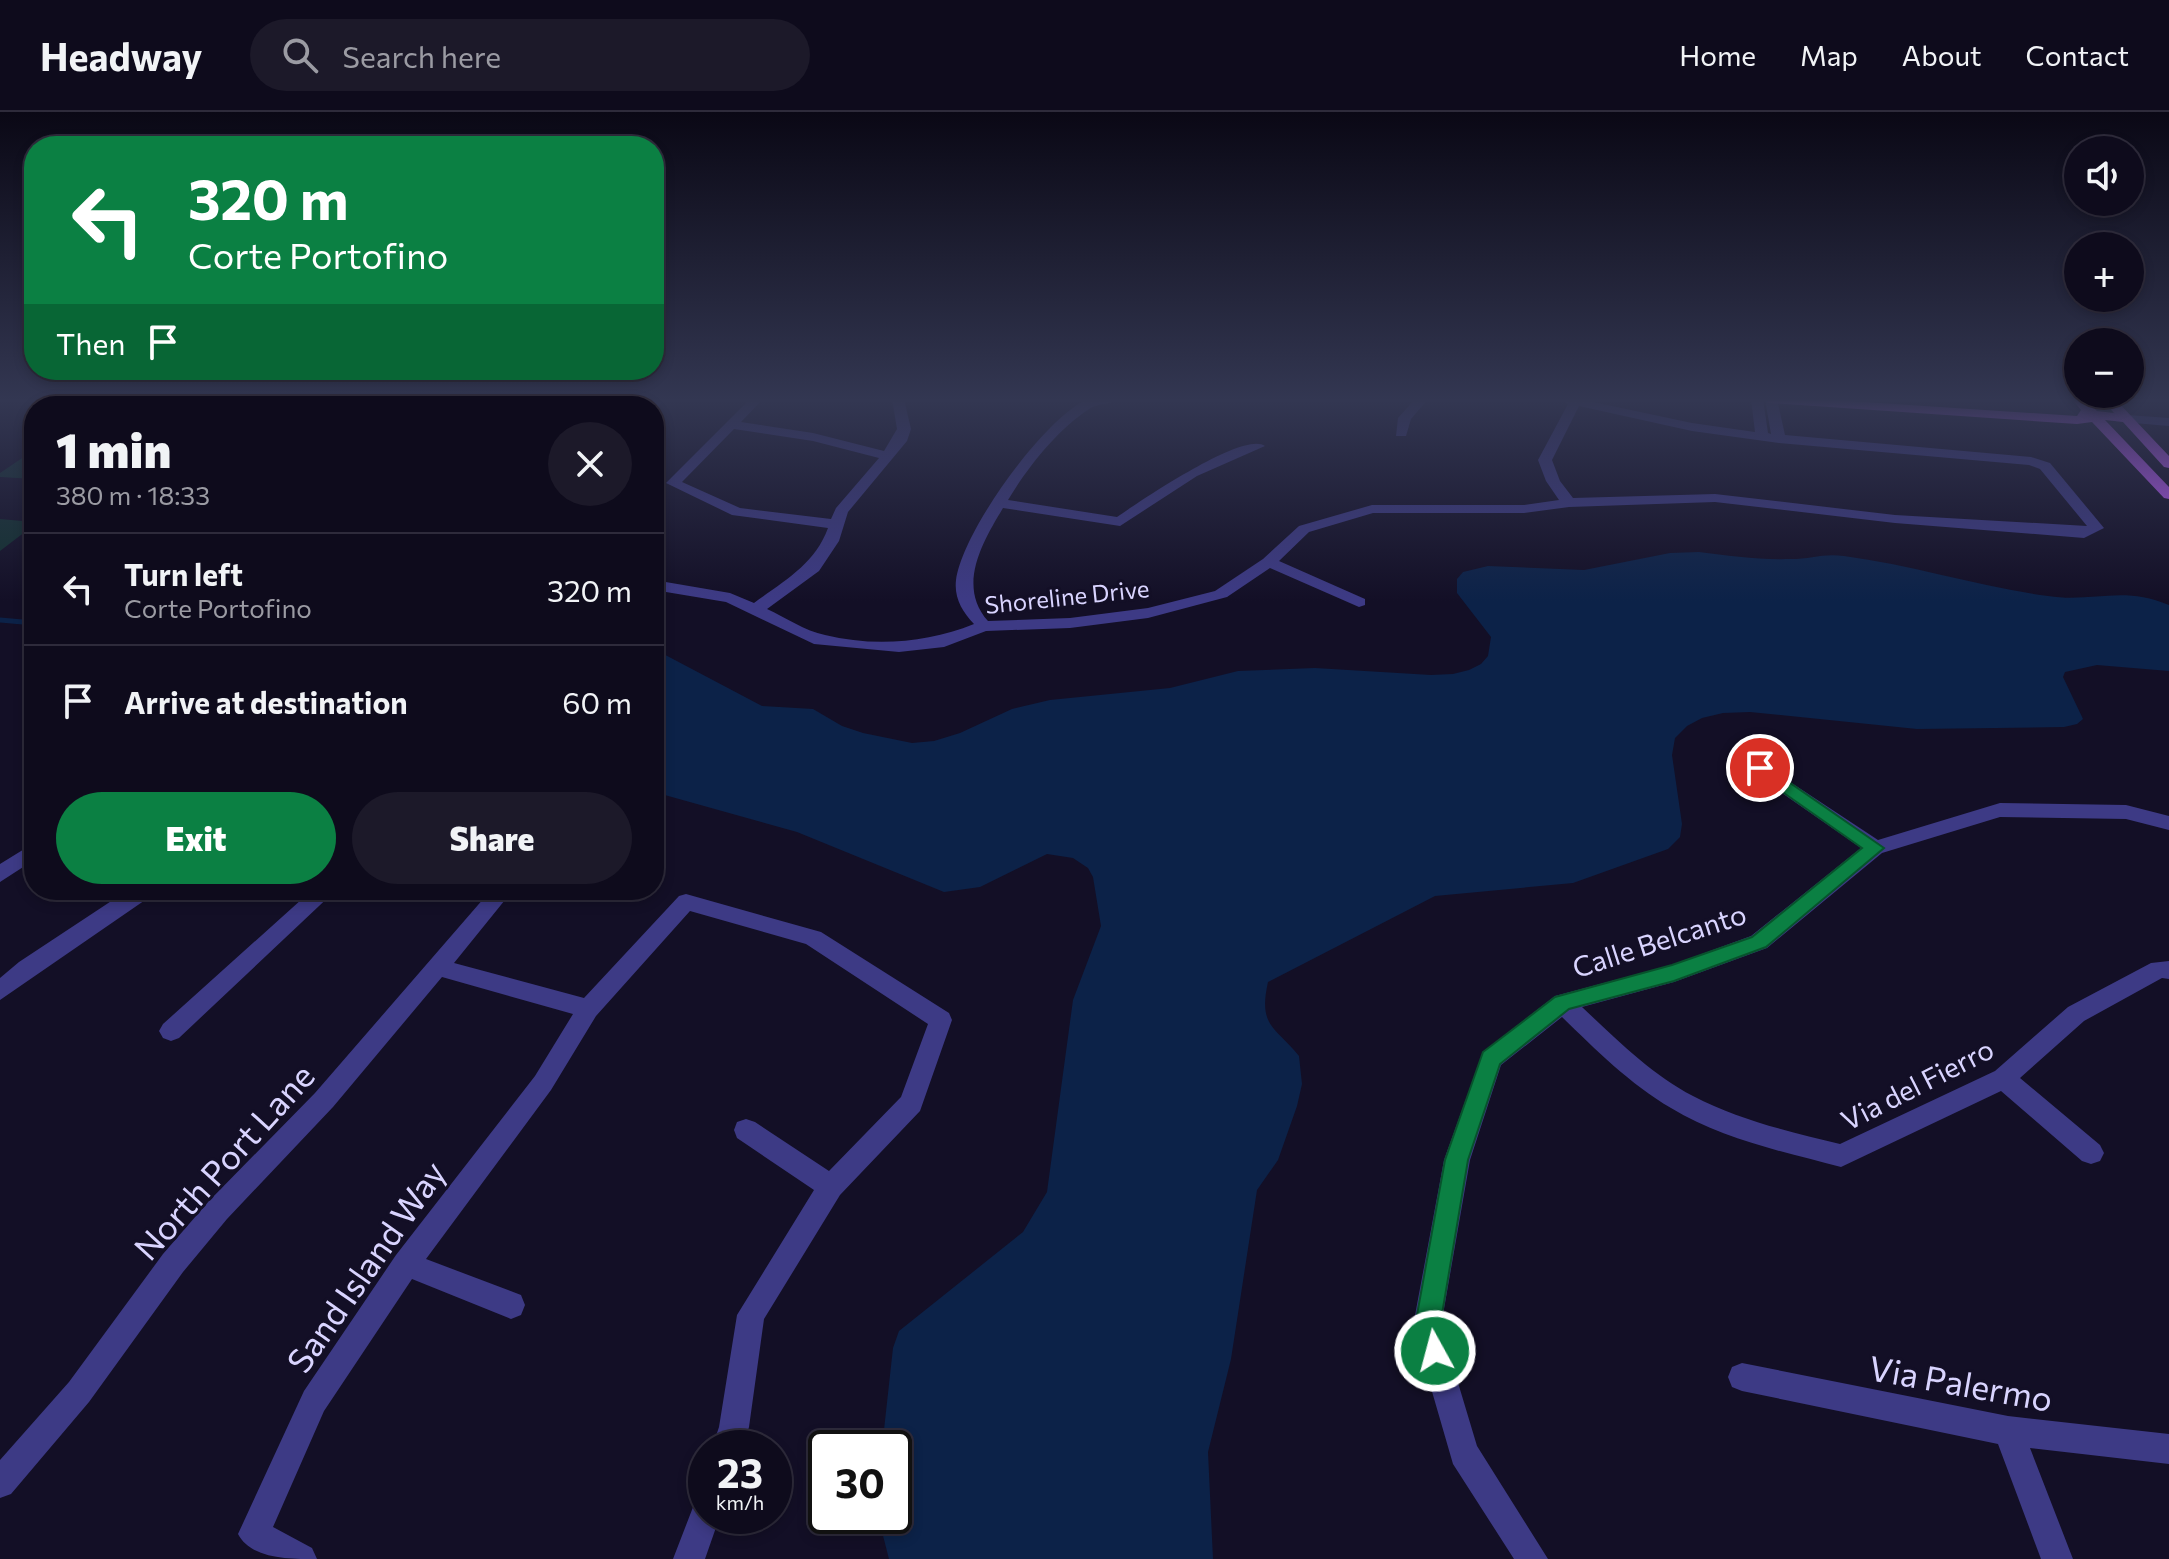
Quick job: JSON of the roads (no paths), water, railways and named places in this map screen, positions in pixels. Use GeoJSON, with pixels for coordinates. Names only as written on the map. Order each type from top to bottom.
{"type":"FeatureCollection","features":[{"type":"Feature","properties":{"kind":"main road"},"geometry":{"type":"LineString","coordinates":[[2142,467],[2169,495]]}},
{"type":"Feature","properties":{"kind":"street"},"geometry":{"type":"LineString","coordinates":[[690,467],[673,483],[737,512],[835,524]]}},
{"type":"Feature","properties":{"kind":"street"},"geometry":{"type":"LineString","coordinates":[[758,608],[813,568],[831,541],[841,511],[880,467]]}},
{"type":"Feature","properties":{"kind":"street"},"geometry":{"type":"LineString","coordinates":[[984,626],[965,600],[966,561],[998,503],[1027,467]]}},
{"type":"Feature","properties":{"kind":"street"},"geometry":{"type":"LineString","coordinates":[[998,503],[1120,522],[1192,473],[1208,467]]}},
{"type":"Feature","properties":{"kind":"street"},"geometry":{"type":"LineString","coordinates":[[1547,467],[1553,481],[1569,503]]}},
{"type":"Feature","properties":{"kind":"street","name":"Shoreline Drive"},"geometry":{"type":"LineString","coordinates":[[664,586],[707,592],[758,608],[782,624],[820,640],[899,647],[944,642],[984,626],[1070,623],[1148,613],[1221,594],[1269,562],[1304,529],[1372,509],[1524,509],[1569,503],[1715,498],[1895,519],[2092,532],[2096,528],[2045,467]]}},
{"type":"Feature","properties":{"kind":"street"},"geometry":{"type":"LineString","coordinates":[[1269,562],[1359,602]]}},
{"type":"Feature","properties":{"kind":"street"},"geometry":{"type":"LineString","coordinates":[[1760,768],[1875,848]]}},
{"type":"Feature","properties":{"kind":"street","name":"Calle Belcanto"},"geometry":{"type":"LineString","coordinates":[[1525,1557],[1464,1453],[1427,1326],[1457,1160],[1491,1059],[1563,1003],[1674,973],[1759,942],[1875,848],[2000,810],[2126,812],[2169,823]]}},
{"type":"Feature","properties":{"kind":"street"},"geometry":{"type":"LineString","coordinates":[[0,874],[24,857]]}},
{"type":"Feature","properties":{"kind":"street"},"geometry":{"type":"LineString","coordinates":[[0,991],[27,968],[129,900]]}},
{"type":"Feature","properties":{"kind":"street"},"geometry":{"type":"LineString","coordinates":[[171,1031],[315,900]]}},
{"type":"Feature","properties":{"kind":"street","name":"North Port Lane"},"geometry":{"type":"LineString","coordinates":[[0,1483],[79,1392],[173,1263],[218,1210],[324,1100],[495,900]]}},
{"type":"Feature","properties":{"kind":"street","name":"Sand Island Way"},"geometry":{"type":"LineString","coordinates":[[301,1559],[254,1534],[314,1401],[406,1264],[543,1083],[588,1009],[686,902],[813,938],[941,1020],[911,1103],[831,1187]]}},
{"type":"Feature","properties":{"kind":"street"},"geometry":{"type":"LineString","coordinates":[[438,967],[588,1009]]}},
{"type":"Feature","properties":{"kind":"street","name":"Via del Fierro"},"geometry":{"type":"LineString","coordinates":[[1563,1003],[1630,1067],[1700,1112],[1784,1141],[1841,1156],[2003,1078],[2076,1014],[2159,969],[2169,970]]}},
{"type":"Feature","properties":{"kind":"street"},"geometry":{"type":"LineString","coordinates":[[2003,1078],[2091,1153]]}},
{"type":"Feature","properties":{"kind":"street"},"geometry":{"type":"LineString","coordinates":[[733,1430],[751,1315],[831,1187],[746,1130]]}},
{"type":"Feature","properties":{"kind":"street"},"geometry":{"type":"LineString","coordinates":[[406,1264],[511,1305]]}},
{"type":"Feature","properties":{"kind":"street","name":"Via Palermo"},"geometry":{"type":"LineString","coordinates":[[1742,1377],[2008,1431],[2169,1449]]}},
{"type":"Feature","properties":{"kind":"street"},"geometry":{"type":"LineString","coordinates":[[2008,1431],[2057,1559]]}},
{"type":"Feature","properties":{"kind":"street"},"geometry":{"type":"LineString","coordinates":[[689,1559],[698,1534]]}},
{"type":"Feature","properties":{"kind":"water"},"geometry":{"type":"Polygon","coordinates":[[[1699,552],[1768,559],[1830,555],[2048,596],[2137,596],[2169,605],[2169,671],[2097,665],[2065,672],[2063,677],[2083,719],[2064,727],[1917,729],[1750,712],[1702,718],[1687,726],[1675,738],[1672,755],[1682,824],[1680,837],[1668,849],[1573,883],[1435,896],[1268,982],[1265,997],[1267,1017],[1299,1056],[1302,1084],[1278,1160],[1257,1190],[1231,1359],[1208,1452],[1213,1559],[889,1559],[883,1534],[912,1534],[912,1430],[884,1430],[893,1348],[899,1331],[1023,1232],[1047,1192],[1073,1000],[1101,926],[1093,877],[1088,868],[1073,858],[1047,854],[980,887],[944,892],[797,832],[664,795],[664,654],[762,706],[813,709],[842,726],[863,733],[912,743],[934,741],[960,733],[1012,709],[1050,700],[1170,688],[1238,671],[1315,668],[1431,675],[1469,670],[1488,656],[1491,637],[1457,593],[1457,579],[1463,572],[1488,566],[1584,570],[1670,553],[1699,552]]]}},
{"type":"Feature","properties":{"kind":"waterway"},"geometry":{"type":"LineString","coordinates":[[0,620],[24,622]]}}]}
